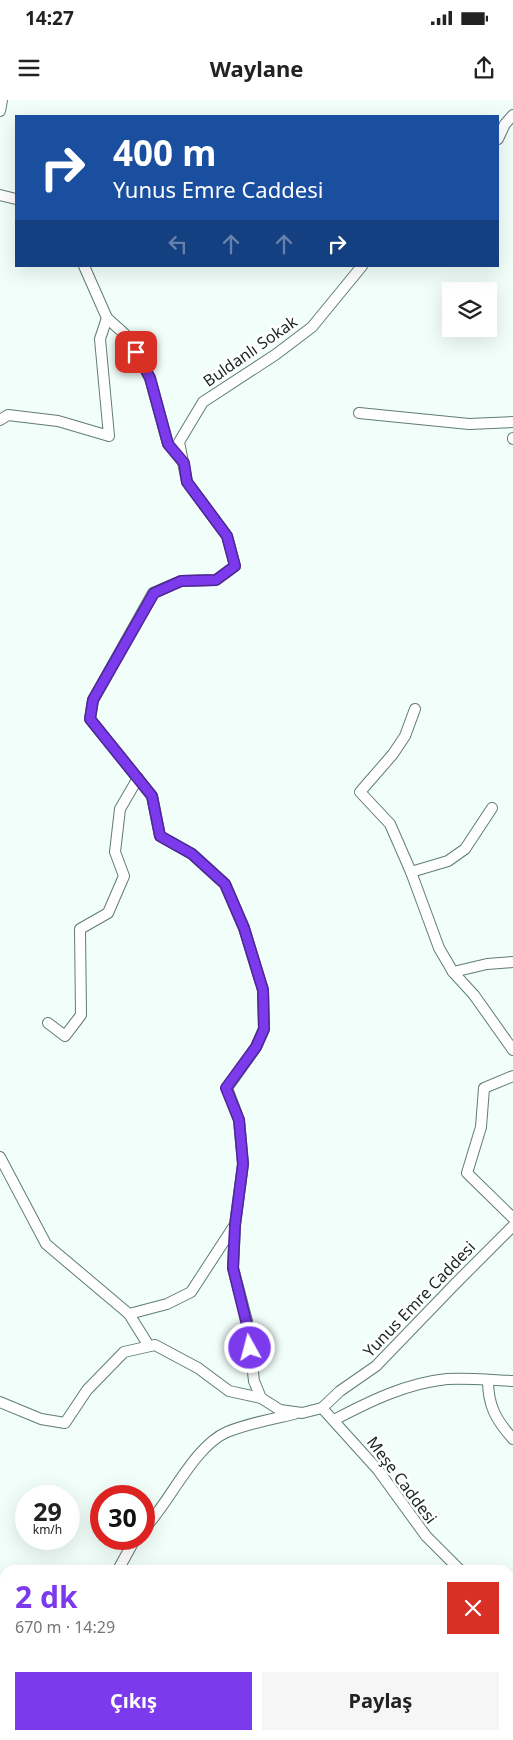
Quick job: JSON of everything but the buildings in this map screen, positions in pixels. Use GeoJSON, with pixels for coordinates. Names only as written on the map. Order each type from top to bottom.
{"type":"FeatureCollection","features":[{"type":"Feature","properties":{"kind":"street"},"geometry":{"type":"LineString","coordinates":[[0,112],[2,100]]}},
{"type":"Feature","properties":{"kind":"street"},"geometry":{"type":"LineString","coordinates":[[499,137],[505,124],[513,115]]}},
{"type":"Feature","properties":{"kind":"street"},"geometry":{"type":"LineString","coordinates":[[0,195],[15,199]]}},
{"type":"Feature","properties":{"kind":"street"},"geometry":{"type":"LineString","coordinates":[[84,267],[107,318],[129,338],[150,378],[168,444],[184,463],[187,482],[227,536],[235,566],[216,580],[181,581],[154,593],[93,700],[90,719],[152,796],[160,836],[192,854],[225,884],[244,928],[263,990],[264,1029],[256,1047],[226,1088],[239,1120],[243,1164],[235,1225],[233,1268],[246,1321],[254,1381],[261,1398]]}},
{"type":"Feature","properties":{"kind":"street","name":"Buldanlı Sokak"},"geometry":{"type":"LineString","coordinates":[[184,463],[179,442],[203,402],[275,355],[312,327],[361,267]]}},
{"type":"Feature","properties":{"kind":"street"},"geometry":{"type":"LineString","coordinates":[[0,420],[8,415],[58,421],[109,436],[100,339],[107,318]]}},
{"type":"Feature","properties":{"kind":"street"},"geometry":{"type":"LineString","coordinates":[[359,413],[469,424],[513,422]]}},
{"type":"Feature","properties":{"kind":"street"},"geometry":{"type":"LineString","coordinates":[[415,709],[405,736],[393,754],[360,792],[390,824],[411,872],[439,948],[453,972],[474,995],[513,1050]]}},
{"type":"Feature","properties":{"kind":"street"},"geometry":{"type":"LineString","coordinates":[[48,1023],[65,1036],[81,1015],[80,929],[108,913],[124,876],[115,852],[120,809],[138,778]]}},
{"type":"Feature","properties":{"kind":"street"},"geometry":{"type":"LineString","coordinates":[[411,872],[448,861],[465,849],[492,808]]}},
{"type":"Feature","properties":{"kind":"street"},"geometry":{"type":"LineString","coordinates":[[453,972],[487,964],[513,962]]}},
{"type":"Feature","properties":{"kind":"street"},"geometry":{"type":"LineString","coordinates":[[513,1076],[484,1088],[481,1127],[467,1173],[513,1218]]}},
{"type":"Feature","properties":{"kind":"street"},"geometry":{"type":"LineString","coordinates":[[0,1157],[46,1244],[129,1314],[150,1346]]}},
{"type":"Feature","properties":{"kind":"street"},"geometry":{"type":"LineString","coordinates":[[129,1314],[167,1304],[191,1292],[235,1225]]}},
{"type":"Feature","properties":{"kind":"street","name":"Yunus Emre Caddesi"},"geometry":{"type":"LineString","coordinates":[[322,1408],[340,1391],[376,1366],[513,1226]]}},
{"type":"Feature","properties":{"kind":"street"},"geometry":{"type":"LineString","coordinates":[[0,1402],[41,1419],[65,1423],[87,1390],[124,1352],[156,1345],[198,1368],[229,1391],[261,1398],[280,1410],[302,1412]]}},
{"type":"Feature","properties":{"kind":"street"},"geometry":{"type":"LineString","coordinates":[[334,1420],[367,1402],[401,1389],[446,1380],[513,1381]]}},
{"type":"Feature","properties":{"kind":"street"},"geometry":{"type":"LineString","coordinates":[[488,1380],[488,1398],[500,1423],[513,1439]]}},
{"type":"Feature","properties":{"kind":"street"},"geometry":{"type":"LineString","coordinates":[[155,1518],[198,1454],[226,1432],[322,1408]]}},
{"type":"Feature","properties":{"kind":"street","name":"Meşe Caddesi"},"geometry":{"type":"LineString","coordinates":[[322,1408],[378,1470],[426,1536],[455,1565]]}},
{"type":"Feature","properties":{"kind":"street"},"geometry":{"type":"LineString","coordinates":[[121,1565],[129,1550]]}},
{"type":"Feature","properties":{"kind":"route"},"geometry":{"type":"LineString","coordinates":[[136,352],[150,378],[168,444],[184,463],[187,482],[227,536],[235,566],[216,580],[181,581],[154,593],[93,700],[90,719],[152,796],[160,836],[192,854],[225,884],[244,928],[263,990],[264,1029],[256,1047],[226,1088],[239,1120],[243,1164],[235,1225],[233,1268],[246,1321],[250,1348]]}}]}
